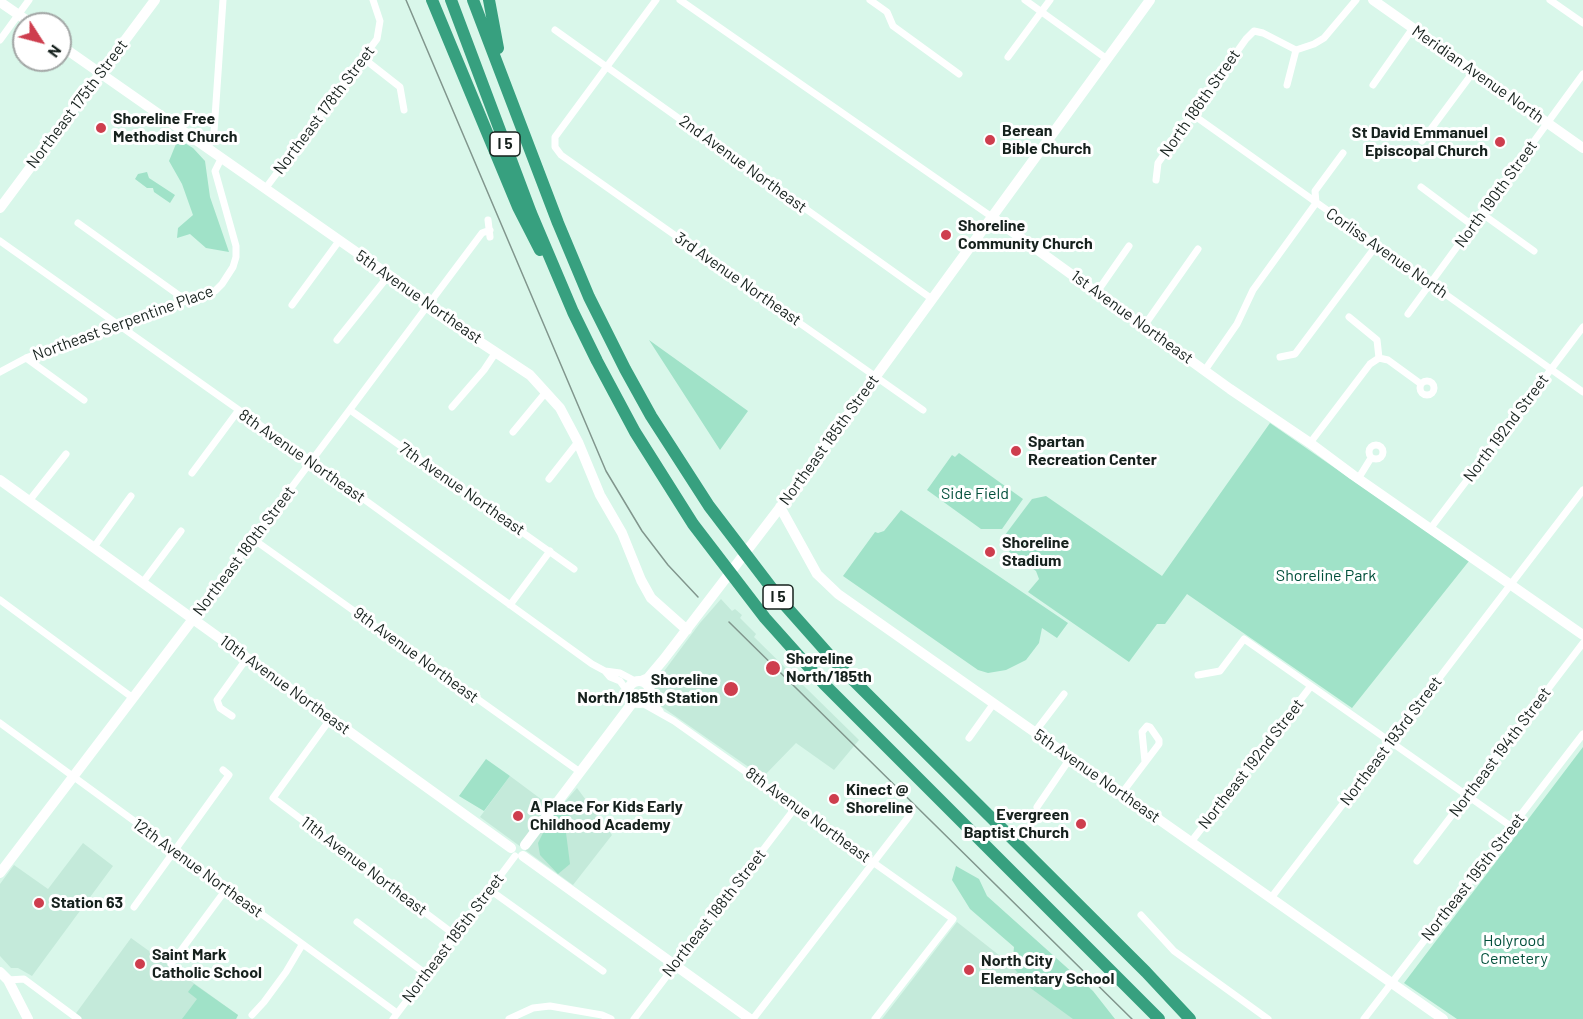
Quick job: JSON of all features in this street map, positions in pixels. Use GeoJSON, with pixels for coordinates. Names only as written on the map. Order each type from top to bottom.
{"type":"FeatureCollection","features":[{"type":"Feature","properties":{"kind":"highway"},"geometry":{"type":"LineString","coordinates":[[432,0],[526,226],[562,287]]}},
{"type":"Feature","properties":{"kind":"highway","name":"I 5"},"geometry":{"type":"LineString","coordinates":[[451,0],[531,213],[562,287],[601,369],[649,456],[693,524],[765,618],[848,709],[1159,1019]]}},
{"type":"Feature","properties":{"kind":"highway","name":"I 5"},"geometry":{"type":"LineString","coordinates":[[473,0],[564,240],[600,321],[656,424],[724,528],[783,603],[839,666],[1146,972],[1190,1019]]}},
{"type":"Feature","properties":{"kind":"highway"},"geometry":{"type":"LineString","coordinates":[[489,0],[504,79]]}},
{"type":"Feature","properties":{"kind":"street","name":"Northeast 175th Street"},"geometry":{"type":"LineString","coordinates":[[0,208],[155,0]]}},
{"type":"Feature","properties":{"kind":"street"},"geometry":{"type":"LineString","coordinates":[[207,148],[214,132],[223,0]]}},
{"type":"Feature","properties":{"kind":"street","name":"Northeast 178th Street"},"geometry":{"type":"LineString","coordinates":[[264,189],[377,39],[380,28],[379,15],[373,0]]}},
{"type":"Feature","properties":{"kind":"street"},"geometry":{"type":"LineString","coordinates":[[606,66],[656,0]]}},
{"type":"Feature","properties":{"kind":"street","name":"1st Avenue Northeast"},"geometry":{"type":"LineString","coordinates":[[681,0],[1097,292],[1358,479],[1583,635]]}},
{"type":"Feature","properties":{"kind":"street"},"geometry":{"type":"LineString","coordinates":[[870,0],[887,12],[893,26],[959,74]]}},
{"type":"Feature","properties":{"kind":"street"},"geometry":{"type":"LineString","coordinates":[[1025,0],[1107,59]]}},
{"type":"Feature","properties":{"kind":"street"},"geometry":{"type":"LineString","coordinates":[[1008,57],[1050,0]]}},
{"type":"Feature","properties":{"kind":"street","name":"Northeast 185th Street"},"geometry":{"type":"LineString","coordinates":[[639,681],[648,678],[664,659],[780,507],[1150,0]]}},
{"type":"Feature","properties":{"kind":"street"},"geometry":{"type":"LineString","coordinates":[[1287,85],[1296,50],[1324,38],[1356,0]]}},
{"type":"Feature","properties":{"kind":"street","name":"Meridian Avenue North"},"geometry":{"type":"LineString","coordinates":[[1373,0],[1583,148]]}},
{"type":"Feature","properties":{"kind":"street"},"geometry":{"type":"LineString","coordinates":[[1550,0],[1583,23]]}},
{"type":"Feature","properties":{"kind":"street"},"geometry":{"type":"LineString","coordinates":[[0,2],[14,12]]}},
{"type":"Feature","properties":{"kind":"street"},"geometry":{"type":"LineString","coordinates":[[0,40],[12,23]]}},
{"type":"Feature","properties":{"kind":"street"},"geometry":{"type":"LineString","coordinates":[[1373,85],[1413,28]]}},
{"type":"Feature","properties":{"kind":"street","name":"2nd Avenue Northeast"},"geometry":{"type":"LineString","coordinates":[[555,30],[932,299]]}},
{"type":"Feature","properties":{"kind":"street","name":"North 186th Street"},"geometry":{"type":"LineString","coordinates":[[1156,180],[1158,163],[1254,31],[1263,33],[1296,50]]}},
{"type":"Feature","properties":{"kind":"street","name":"5th Avenue Northeast"},"geometry":{"type":"LineString","coordinates":[[72,53],[389,275],[423,300],[427,307],[530,375],[560,408],[578,442],[595,485],[622,533],[641,580],[651,597],[687,630]]}},
{"type":"Feature","properties":{"kind":"street"},"geometry":{"type":"LineString","coordinates":[[363,58],[400,87],[404,110]]}},
{"type":"Feature","properties":{"kind":"street","name":"3rd Avenue Northeast"},"geometry":{"type":"LineString","coordinates":[[606,66],[555,137],[555,147],[561,155],[923,411]]}},
{"type":"Feature","properties":{"kind":"street"},"geometry":{"type":"LineString","coordinates":[[1422,141],[1474,71]]}},
{"type":"Feature","properties":{"kind":"street","name":"North 190th Street"},"geometry":{"type":"LineString","coordinates":[[1408,314],[1583,74]]}},
{"type":"Feature","properties":{"kind":"street","name":"Corliss Avenue North"},"geometry":{"type":"LineString","coordinates":[[1192,114],[1583,392]]}},
{"type":"Feature","properties":{"kind":"street"},"geometry":{"type":"LineString","coordinates":[[1205,370],[1237,324],[1253,290],[1316,203],[1315,191],[1343,153]]}},
{"type":"Feature","properties":{"kind":"street","name":"Northeast Serpentine Place"},"geometry":{"type":"LineString","coordinates":[[0,372],[26,358],[216,291],[228,276],[236,257],[236,246],[215,171],[221,159]]}},
{"type":"Feature","properties":{"kind":"street"},"geometry":{"type":"LineString","coordinates":[[1421,187],[1473,225]]}},
{"type":"Feature","properties":{"kind":"street"},"geometry":{"type":"LineString","coordinates":[[1481,213],[1534,251]]}},
{"type":"Feature","properties":{"kind":"street","name":"Northeast 180th Street"},"geometry":{"type":"LineString","coordinates":[[0,873],[482,233],[490,233],[488,220]]}},
{"type":"Feature","properties":{"kind":"street"},"geometry":{"type":"LineString","coordinates":[[78,223],[188,301]]}},
{"type":"Feature","properties":{"kind":"street"},"geometry":{"type":"LineString","coordinates":[[291,305],[339,240]]}},
{"type":"Feature","properties":{"kind":"street","name":"8th Avenue Northeast"},"geometry":{"type":"LineString","coordinates":[[0,241],[605,671],[610,677],[620,681],[634,699],[662,713],[953,919],[875,1019]]}},
{"type":"Feature","properties":{"kind":"street"},"geometry":{"type":"LineString","coordinates":[[1097,292],[1129,246]]}},
{"type":"Feature","properties":{"kind":"street"},"geometry":{"type":"LineString","coordinates":[[1280,357],[1295,354],[1376,246]]}},
{"type":"Feature","properties":{"kind":"street"},"geometry":{"type":"LineString","coordinates":[[1144,326],[1198,249]]}},
{"type":"Feature","properties":{"kind":"street"},"geometry":{"type":"LineString","coordinates":[[337,340],[389,275]]}},
{"type":"Feature","properties":{"kind":"street"},"geometry":{"type":"LineString","coordinates":[[1349,317],[1377,340],[1379,358]]}},
{"type":"Feature","properties":{"kind":"street","name":"North 192nd Street"},"geometry":{"type":"LineString","coordinates":[[1430,529],[1583,327]]}},
{"type":"Feature","properties":{"kind":"street"},"geometry":{"type":"LineString","coordinates":[[452,407],[484,370],[496,352]]}},
{"type":"Feature","properties":{"kind":"street"},"geometry":{"type":"LineString","coordinates":[[26,358],[84,400]]}},
{"type":"Feature","properties":{"kind":"street"},"geometry":{"type":"LineString","coordinates":[[1310,443],[1370,364],[1379,358],[1388,360],[1421,384]]}},
{"type":"Feature","properties":{"kind":"street"},"geometry":{"type":"LineString","coordinates":[[513,432],[546,392]]}},
{"type":"Feature","properties":{"kind":"street","name":"7th Avenue Northeast"},"geometry":{"type":"LineString","coordinates":[[350,410],[574,569]]}},
{"type":"Feature","properties":{"kind":"street"},"geometry":{"type":"LineString","coordinates":[[192,473],[238,411]]}},
{"type":"Feature","properties":{"kind":"street"},"geometry":{"type":"LineString","coordinates":[[549,479],[578,442]]}},
{"type":"Feature","properties":{"kind":"street"},"geometry":{"type":"LineString","coordinates":[[29,501],[66,454]]}},
{"type":"Feature","properties":{"kind":"street"},"geometry":{"type":"LineString","coordinates":[[1358,479],[1371,458]]}},
{"type":"Feature","properties":{"kind":"street","name":"10th Avenue Northeast"},"geometry":{"type":"LineString","coordinates":[[0,480],[516,854],[752,1019]]}},
{"type":"Feature","properties":{"kind":"street","name":"Northeast 193rd Street"},"geometry":{"type":"LineString","coordinates":[[1271,898],[1583,490]]}},
{"type":"Feature","properties":{"kind":"street"},"geometry":{"type":"LineString","coordinates":[[94,547],[131,496]]}},
{"type":"Feature","properties":{"kind":"street","name":"5th Avenue Northeast"},"geometry":{"type":"LineString","coordinates":[[780,507],[817,574],[827,585],[1443,1019]]}},
{"type":"Feature","properties":{"kind":"street"},"geometry":{"type":"LineString","coordinates":[[143,582],[181,531]]}},
{"type":"Feature","properties":{"kind":"street","name":"9th Avenue Northeast"},"geometry":{"type":"LineString","coordinates":[[253,539],[580,772]]}},
{"type":"Feature","properties":{"kind":"street"},"geometry":{"type":"LineString","coordinates":[[510,605],[550,551]]}},
{"type":"Feature","properties":{"kind":"street"},"geometry":{"type":"LineString","coordinates":[[0,600],[133,698]]}},
{"type":"Feature","properties":{"kind":"street"},"geometry":{"type":"LineString","coordinates":[[1198,675],[1220,671],[1244,639],[1512,827]]}},
{"type":"Feature","properties":{"kind":"street","name":"Northeast 194th Street"},"geometry":{"type":"LineString","coordinates":[[1417,861],[1583,644]]}},
{"type":"Feature","properties":{"kind":"street"},"geometry":{"type":"LineString","coordinates":[[232,716],[220,708],[217,699],[247,658]]}},
{"type":"Feature","properties":{"kind":"street","name":"Northeast 185th Street"},"geometry":{"type":"LineString","coordinates":[[650,692],[662,669],[664,659]]}},
{"type":"Feature","properties":{"kind":"street","name":"8th Avenue Northeast"},"geometry":{"type":"LineString","coordinates":[[605,671],[639,681]]}},
{"type":"Feature","properties":{"kind":"street"},"geometry":{"type":"LineString","coordinates":[[639,681],[646,684],[650,692],[647,699],[634,699],[630,685],[639,681]]}},
{"type":"Feature","properties":{"kind":"street","name":"Northeast 192nd Street"},"geometry":{"type":"LineString","coordinates":[[1191,842],[1311,686]]}},
{"type":"Feature","properties":{"kind":"street","name":"8th Avenue Northeast"},"geometry":{"type":"LineString","coordinates":[[650,692],[653,703],[662,713]]}},
{"type":"Feature","properties":{"kind":"street"},"geometry":{"type":"LineString","coordinates":[[1035,732],[1064,694]]}},
{"type":"Feature","properties":{"kind":"street"},"geometry":{"type":"LineString","coordinates":[[516,854],[514,843],[525,845],[634,699]]}},
{"type":"Feature","properties":{"kind":"street"},"geometry":{"type":"LineString","coordinates":[[969,738],[994,703]]}},
{"type":"Feature","properties":{"kind":"street","name":"11th Avenue Northeast"},"geometry":{"type":"LineString","coordinates":[[331,718],[273,798],[455,934]]}},
{"type":"Feature","properties":{"kind":"street","name":"12th Avenue Northeast"},"geometry":{"type":"LineString","coordinates":[[0,723],[175,850],[395,1016]]}},
{"type":"Feature","properties":{"kind":"street","name":"Northeast 195th Street"},"geometry":{"type":"LineString","coordinates":[[1364,1019],[1583,734]]}},
{"type":"Feature","properties":{"kind":"street"},"geometry":{"type":"LineString","coordinates":[[1037,807],[1071,757]]}},
{"type":"Feature","properties":{"kind":"street"},"geometry":{"type":"LineString","coordinates":[[1122,793],[1145,762]]}},
{"type":"Feature","properties":{"kind":"street"},"geometry":{"type":"LineString","coordinates":[[134,907],[226,772]]}},
{"type":"Feature","properties":{"kind":"street","name":"Northeast 188th Street"},"geometry":{"type":"LineString","coordinates":[[634,1019],[795,808]]}},
{"type":"Feature","properties":{"kind":"street"},"geometry":{"type":"LineString","coordinates":[[752,1019],[910,815]]}},
{"type":"Feature","properties":{"kind":"street","name":"Northeast 185th Street"},"geometry":{"type":"LineString","coordinates":[[395,1016],[516,854]]}},
{"type":"Feature","properties":{"kind":"street"},"geometry":{"type":"LineString","coordinates":[[171,964],[226,888]]}},
{"type":"Feature","properties":{"kind":"street"},"geometry":{"type":"LineString","coordinates":[[490,890],[603,971]]}},
{"type":"Feature","properties":{"kind":"street"},"geometry":{"type":"LineString","coordinates":[[1141,915],[1174,951],[1268,1019]]}},
{"type":"Feature","properties":{"kind":"street"},"geometry":{"type":"LineString","coordinates":[[357,922],[426,974]]}},
{"type":"Feature","properties":{"kind":"street"},"geometry":{"type":"LineString","coordinates":[[252,1015],[286,972],[302,945]]}},
{"type":"Feature","properties":{"kind":"street"},"geometry":{"type":"LineString","coordinates":[[4,976],[28,1019]]}},
{"type":"Feature","properties":{"kind":"street"},"geometry":{"type":"LineString","coordinates":[[4,976],[24,980],[78,1019]]}},
{"type":"Feature","properties":{"kind":"street"},"geometry":{"type":"LineString","coordinates":[[509,1019],[533,1008],[550,1006],[602,1015],[611,1019]]}},
{"type":"Feature","properties":{"kind":"shaded area","name":"Shoreline North/185th Station"},"geometry":{"type":"Polygon","coordinates":[[[721,599],[732,611],[735,609],[742,615],[740,618],[756,634],[754,637],[859,740],[834,770],[796,743],[763,777],[655,702],[653,686],[721,599]]]}},
{"type":"Feature","properties":{"kind":"shaded area"},"geometry":{"type":"Polygon","coordinates":[[[510,776],[557,811],[577,788],[612,835],[573,885],[480,817],[510,776]]]}},
{"type":"Feature","properties":{"kind":"shaded area"},"geometry":{"type":"Polygon","coordinates":[[[83,843],[113,866],[32,976],[18,968],[11,968],[0,956],[0,884],[14,865],[48,889],[83,843]]]}},
{"type":"Feature","properties":{"kind":"shaded area","name":"North City Elementary School"},"geometry":{"type":"Polygon","coordinates":[[[957,922],[1080,1019],[882,1019],[957,922]]]}},
{"type":"Feature","properties":{"kind":"shaded area","name":"Saint Mark Catholic School"},"geometry":{"type":"Polygon","coordinates":[[[131,938],[238,1015],[236,1019],[78,1019],[74,1016],[131,938]]]}},
{"type":"Feature","properties":{"kind":"green space"},"geometry":{"type":"Polygon","coordinates":[[[178,139],[193,148],[205,161],[210,197],[229,252],[206,248],[190,234],[177,238],[178,228],[193,215],[182,184],[169,161],[178,139]]]}},
{"type":"Feature","properties":{"kind":"green space"},"geometry":{"type":"Polygon","coordinates":[[[147,172],[149,178],[175,195],[170,203],[154,192],[153,188],[147,188],[135,179],[138,174],[147,172]]]}},
{"type":"Feature","properties":{"kind":"green space"},"geometry":{"type":"Polygon","coordinates":[[[649,340],[748,411],[720,450],[649,340]]]}},
{"type":"Feature","properties":{"kind":"green space","name":"Shoreline Park"},"geometry":{"type":"Polygon","coordinates":[[[1270,423],[1469,561],[1352,708],[1187,594],[1165,624],[1157,624],[1129,662],[1028,592],[1039,579],[1036,571],[1009,552],[1010,550],[1002,539],[1032,499],[1046,496],[1162,576],[1270,423]]]}},
{"type":"Feature","properties":{"kind":"green space","name":"Side Field"},"geometry":{"type":"Polygon","coordinates":[[[959,453],[1023,499],[1002,529],[981,529],[927,490],[952,455],[955,457],[959,453]]]}},
{"type":"Feature","properties":{"kind":"green space"},"geometry":{"type":"Polygon","coordinates":[[[901,510],[1068,623],[1057,638],[1042,628],[1039,643],[1026,660],[1006,670],[988,673],[978,670],[843,576],[875,532],[884,531],[901,510]]]}},
{"type":"Feature","properties":{"kind":"green space","name":"Holyrood Cemetery"},"geometry":{"type":"Polygon","coordinates":[[[1583,747],[1583,1019],[1457,1019],[1404,983],[1583,747]]]}},
{"type":"Feature","properties":{"kind":"green space"},"geometry":{"type":"Polygon","coordinates":[[[486,759],[510,776],[484,811],[459,796],[486,759]]]}},
{"type":"Feature","properties":{"kind":"green space"},"geometry":{"type":"Polygon","coordinates":[[[564,803],[571,812],[565,825],[570,864],[558,874],[540,855],[538,843],[549,821],[564,803]]]}},
{"type":"Feature","properties":{"kind":"green space"},"geometry":{"type":"Polygon","coordinates":[[[956,866],[979,879],[987,896],[1093,991],[1115,1019],[1073,1019],[1029,987],[1009,962],[1013,958],[1014,947],[970,909],[952,880],[956,866]]]}},
{"type":"Feature","properties":{"kind":"green space"},"geometry":{"type":"Polygon","coordinates":[[[194,984],[238,1015],[236,1019],[182,1019],[197,999],[188,992],[194,984]]]}},
{"type":"Feature","properties":{"kind":"tram line"},"geometry":{"type":"LineString","coordinates":[[406,0],[606,471],[642,531],[668,565],[698,597]]}},
{"type":"Feature","properties":{"kind":"tram line"},"geometry":{"type":"LineString","coordinates":[[729,622],[1132,1019]]}},
{"type":"Feature","properties":{"kind":"place","name":"Shoreline Free Methodist Church"},"geometry":{"type":"Point","coordinates":[101,128]}},
{"type":"Feature","properties":{"kind":"place","name":"Berean Bible Church"},"geometry":{"type":"Point","coordinates":[990,140]}},
{"type":"Feature","properties":{"kind":"place","name":"St David Emmanuel Episcopal Church"},"geometry":{"type":"Point","coordinates":[1500,142]}},
{"type":"Feature","properties":{"kind":"place","name":"Shoreline Community Church"},"geometry":{"type":"Point","coordinates":[946,235]}},
{"type":"Feature","properties":{"kind":"place","name":"Spartan Recreation Center"},"geometry":{"type":"Point","coordinates":[1016,451]}},
{"type":"Feature","properties":{"kind":"place","name":"Shoreline Stadium"},"geometry":{"type":"Point","coordinates":[990,552]}},
{"type":"Feature","properties":{"kind":"place","name":"Shoreline North/185th"},"geometry":{"type":"Point","coordinates":[773,668]}},
{"type":"Feature","properties":{"kind":"place","name":"Shoreline North/185th Station"},"geometry":{"type":"Point","coordinates":[731,689]}},
{"type":"Feature","properties":{"kind":"place","name":"Kinect @ Shoreline"},"geometry":{"type":"Point","coordinates":[834,799]}},
{"type":"Feature","properties":{"kind":"place","name":"A Place For Kids Early Childhood Academy"},"geometry":{"type":"Point","coordinates":[518,816]}},
{"type":"Feature","properties":{"kind":"place","name":"Evergreen Baptist Church"},"geometry":{"type":"Point","coordinates":[1081,824]}},
{"type":"Feature","properties":{"kind":"place","name":"Station 63"},"geometry":{"type":"Point","coordinates":[39,903]}},
{"type":"Feature","properties":{"kind":"place","name":"Saint Mark Catholic School"},"geometry":{"type":"Point","coordinates":[140,964]}},
{"type":"Feature","properties":{"kind":"place","name":"North City Elementary School"},"geometry":{"type":"Point","coordinates":[969,970]}}]}
